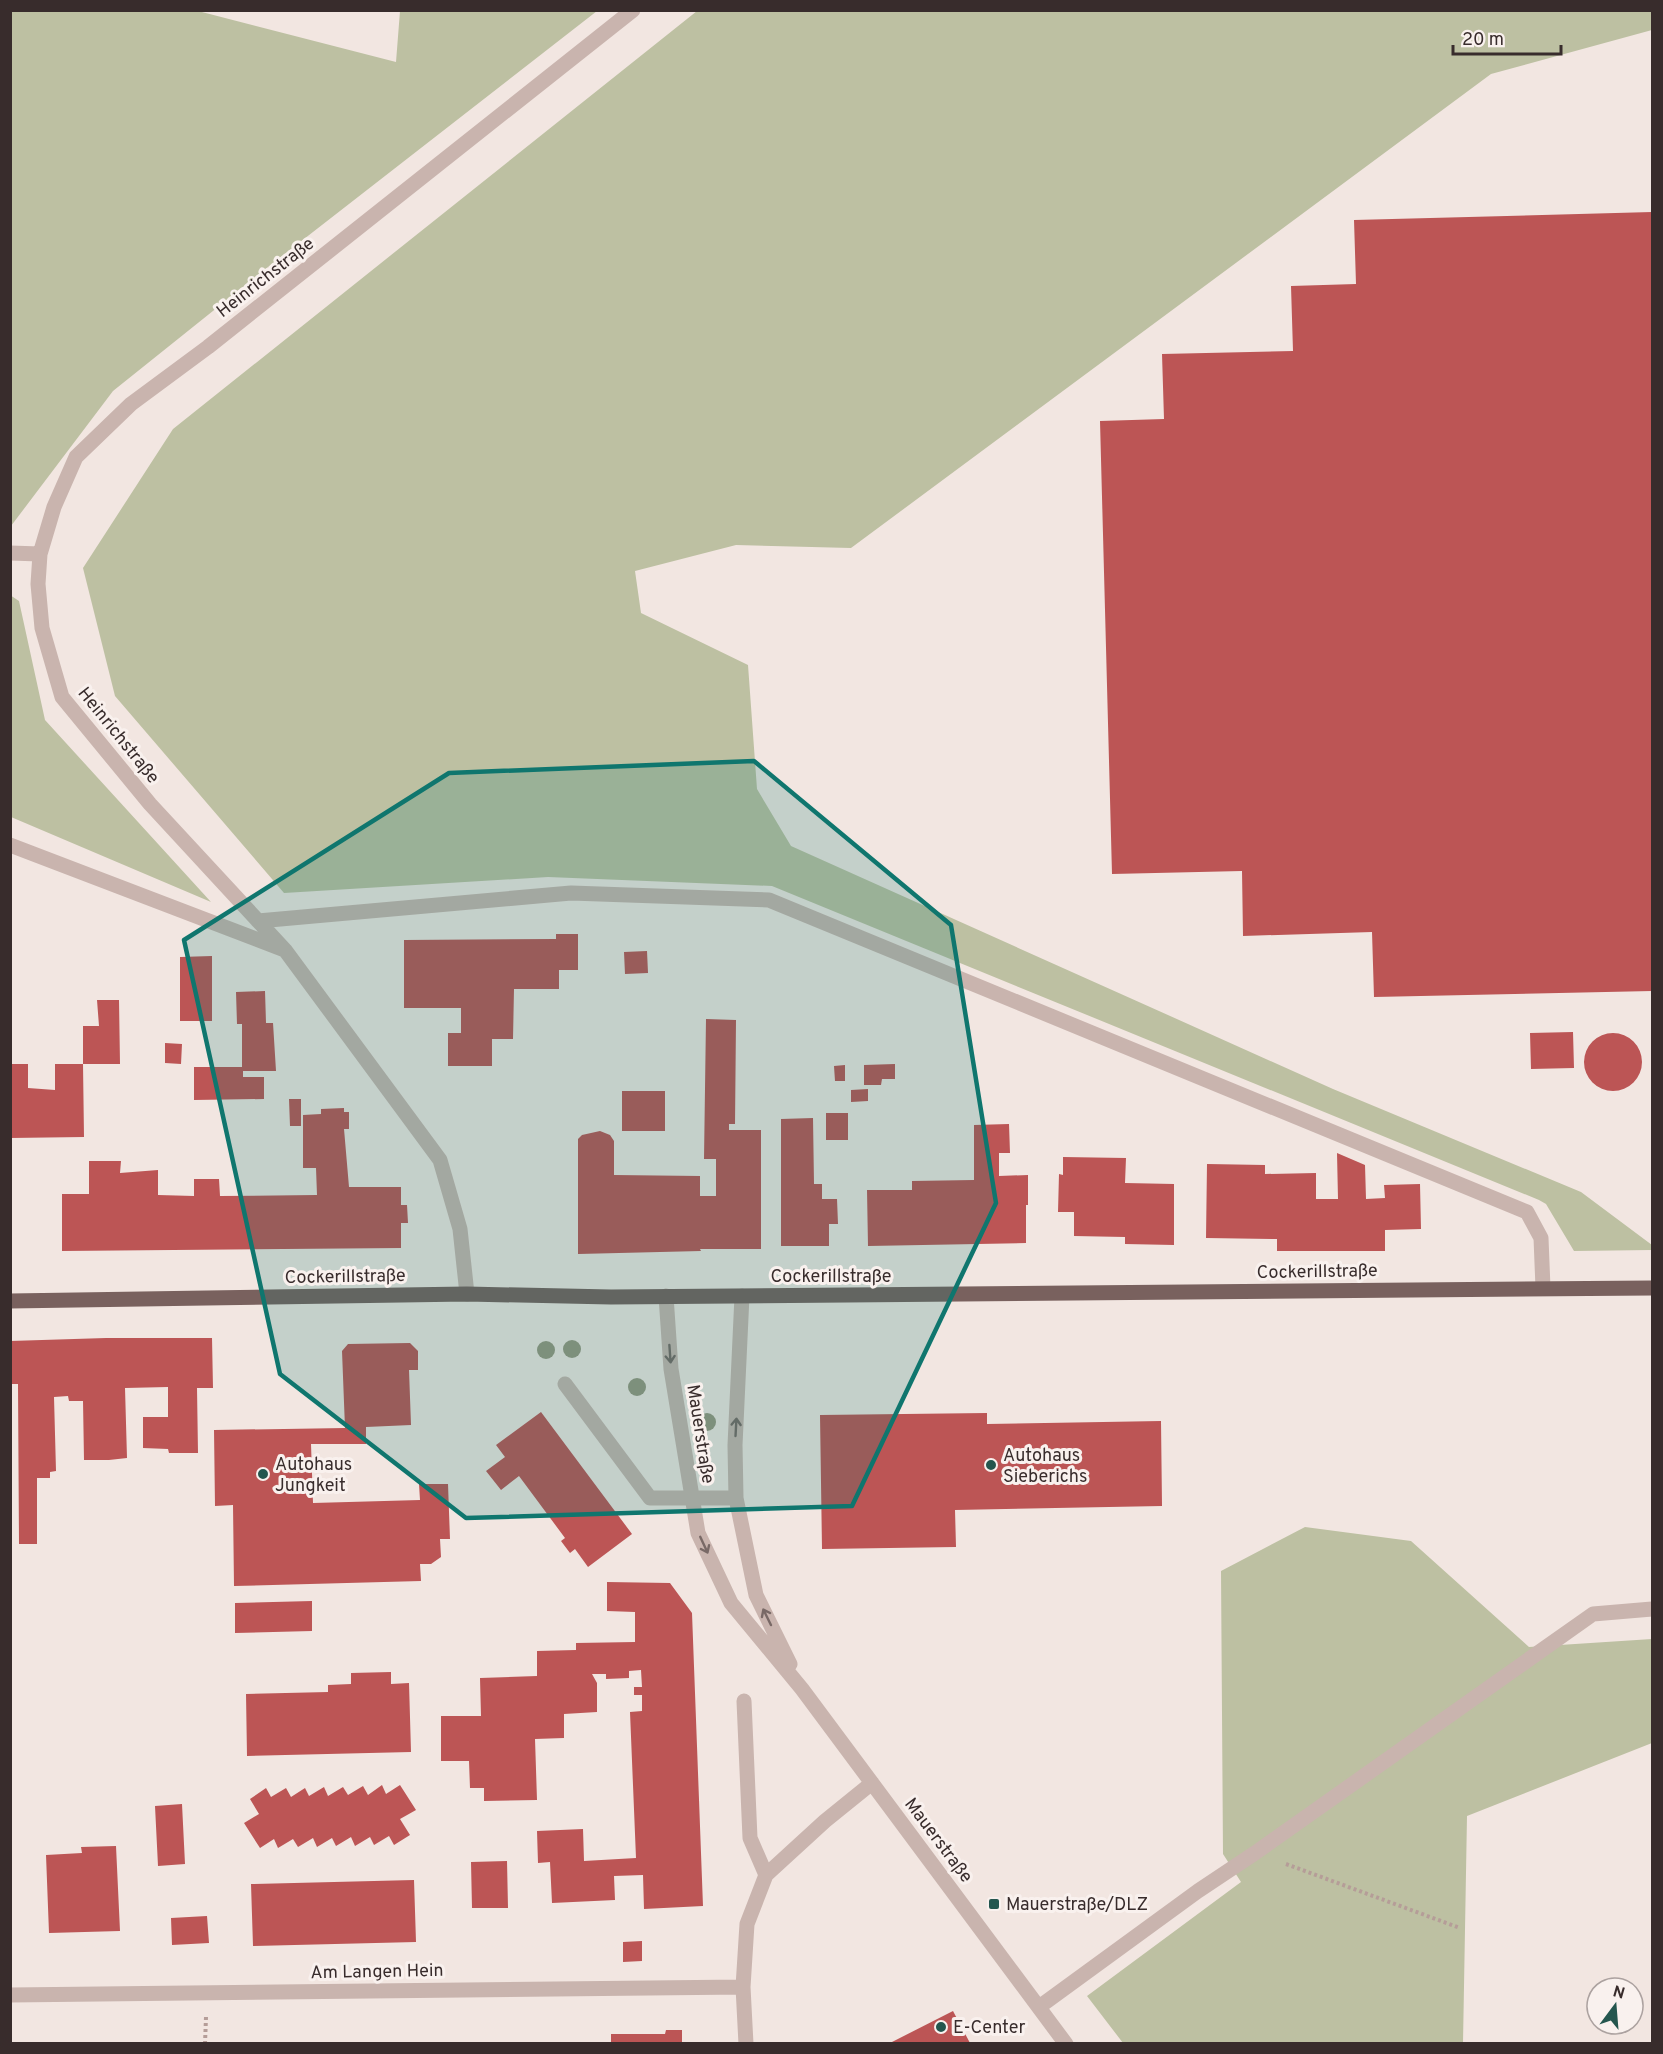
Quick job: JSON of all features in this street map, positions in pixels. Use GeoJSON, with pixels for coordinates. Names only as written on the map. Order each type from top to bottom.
{"type":"FeatureCollection","features":[{"type":"Feature","properties":{"kind":"main road","name":"Cockerillstraße"},"geometry":{"type":"LineString","coordinates":[[10,1301],[467,1294],[610,1297],[1653,1288]]}},
{"type":"Feature","properties":{"kind":"street","name":"Heinrichstraße"},"geometry":{"type":"LineString","coordinates":[[467,1294],[460,1229],[440,1160],[285,950],[150,804],[62,698],[42,628],[38,584],[40,554],[54,507],[76,457],[131,404],[208,347],[633,10]]}},
{"type":"Feature","properties":{"kind":"street"},"geometry":{"type":"LineString","coordinates":[[10,553],[40,554]]}},
{"type":"Feature","properties":{"kind":"street"},"geometry":{"type":"LineString","coordinates":[[10,845],[285,950]]}},
{"type":"Feature","properties":{"kind":"street"},"geometry":{"type":"LineString","coordinates":[[258,921],[571,893],[769,900],[1527,1212],[1541,1238],[1543,1288]]}},
{"type":"Feature","properties":{"kind":"street","name":"Mauerstraße"},"geometry":{"type":"LineString","coordinates":[[666,1296],[671,1369],[698,1533],[731,1603],[802,1689],[1066,2043]]}},
{"type":"Feature","properties":{"kind":"street","name":"Mauerstraße"},"geometry":{"type":"LineString","coordinates":[[742,1296],[735,1444],[736,1498],[756,1595],[802,1689]]}},
{"type":"Feature","properties":{"kind":"street"},"geometry":{"type":"LineString","coordinates":[[565,1384],[650,1498],[736,1498]]}},
{"type":"Feature","properties":{"kind":"street"},"geometry":{"type":"LineString","coordinates":[[1039,2007],[1198,1891],[1593,1614],[1653,1609]]}},
{"type":"Feature","properties":{"kind":"street"},"geometry":{"type":"LineString","coordinates":[[744,1701],[750,1838],[766,1875]]}},
{"type":"Feature","properties":{"kind":"street"},"geometry":{"type":"LineString","coordinates":[[746,2043],[743,1987],[747,1924],[766,1875],[825,1821],[872,1784]]}},
{"type":"Feature","properties":{"kind":"street","name":"Am Langen Hein"},"geometry":{"type":"LineString","coordinates":[[10,1995],[743,1987]]}},
{"type":"Feature","properties":{"kind":"path"},"geometry":{"type":"LineString","coordinates":[[1255,1853],[1460,1928]]}},
{"type":"Feature","properties":{"kind":"highlighted area"},"geometry":{"type":"Polygon","coordinates":[[[754,761],[951,925],[996,1203],[852,1506],[466,1518],[280,1374],[184,940],[449,773],[754,761]]]}},
{"type":"Feature","properties":{"kind":"green space"},"geometry":{"type":"Polygon","coordinates":[[[11,10],[198,11],[396,62],[400,11],[597,11],[259,274],[113,391],[11,526],[11,10]]]}},
{"type":"Feature","properties":{"kind":"green space"},"geometry":{"type":"Polygon","coordinates":[[[697,11],[1652,11],[1652,30],[1491,74],[851,548],[736,545],[635,571],[641,613],[748,665],[757,789],[791,846],[1333,1089],[1581,1192],[1652,1245],[1652,1250],[1574,1251],[1546,1204],[1539,1200],[772,886],[548,877],[284,893],[115,696],[83,568],[173,429],[697,11]]]}},
{"type":"Feature","properties":{"kind":"green space"},"geometry":{"type":"Polygon","coordinates":[[[10,595],[19,601],[45,720],[211,902],[11,817],[10,595]]]}},
{"type":"Feature","properties":{"kind":"green space"},"geometry":{"type":"Polygon","coordinates":[[[1305,1527],[1411,1541],[1529,1647],[1652,1639],[1652,1743],[1467,1816],[1463,2043],[1123,2043],[1087,1996],[1241,1882],[1223,1854],[1221,1571],[1305,1527]]]}},
{"type":"Feature","properties":{"kind":"building"},"geometry":{"type":"Polygon","coordinates":[[[1652,212],[1652,991],[1374,997],[1372,932],[1243,936],[1242,871],[1112,874],[1100,421],[1164,419],[1162,354],[1293,351],[1291,286],[1356,284],[1354,220],[1652,212]]]}},
{"type":"Feature","properties":{"kind":"building"},"geometry":{"type":"Polygon","coordinates":[[[556,934],[578,934],[578,970],[559,970],[559,989],[514,989],[513,1039],[492,1039],[492,1066],[448,1066],[448,1033],[461,1033],[461,1008],[404,1008],[404,940],[556,939],[556,934]]]}},
{"type":"Feature","properties":{"kind":"building"},"geometry":{"type":"Polygon","coordinates":[[[647,951],[648,973],[625,974],[624,952],[647,951]]]}},
{"type":"Feature","properties":{"kind":"building"},"geometry":{"type":"Polygon","coordinates":[[[212,956],[212,1021],[180,1021],[180,957],[212,956]]]}},
{"type":"Feature","properties":{"kind":"building"},"geometry":{"type":"Polygon","coordinates":[[[265,991],[266,1023],[273,1023],[276,1071],[243,1071],[243,1077],[264,1077],[264,1099],[194,1100],[194,1067],[242,1067],[242,1024],[237,1024],[236,992],[265,991]]]}},
{"type":"Feature","properties":{"kind":"building"},"geometry":{"type":"Polygon","coordinates":[[[97,1000],[119,1000],[120,1064],[83,1064],[83,1026],[99,1026],[97,1000]]]}},
{"type":"Feature","properties":{"kind":"building"},"geometry":{"type":"Polygon","coordinates":[[[706,1019],[736,1020],[735,1124],[729,1124],[729,1130],[761,1130],[761,1249],[578,1254],[578,1139],[582,1135],[600,1131],[610,1135],[614,1141],[614,1175],[700,1176],[700,1196],[716,1196],[716,1159],[704,1159],[706,1019]]]}},
{"type":"Feature","properties":{"kind":"building"},"geometry":{"type":"Polygon","coordinates":[[[1573,1032],[1574,1068],[1531,1069],[1530,1033],[1573,1032]]]}},
{"type":"Feature","properties":{"kind":"building"},"geometry":{"type":"Polygon","coordinates":[[[1607,1033],[1619,1033],[1634,1041],[1642,1056],[1642,1068],[1634,1083],[1619,1091],[1607,1091],[1592,1083],[1584,1068],[1584,1056],[1592,1041],[1607,1033]]]}},
{"type":"Feature","properties":{"kind":"building"},"geometry":{"type":"Polygon","coordinates":[[[165,1043],[182,1044],[181,1064],[165,1063],[165,1043]]]}},
{"type":"Feature","properties":{"kind":"building"},"geometry":{"type":"Polygon","coordinates":[[[10,1064],[28,1064],[28,1088],[55,1090],[55,1064],[83,1064],[84,1137],[10,1138],[10,1064]]]}},
{"type":"Feature","properties":{"kind":"building"},"geometry":{"type":"Polygon","coordinates":[[[895,1064],[895,1079],[882,1079],[881,1085],[864,1085],[864,1065],[895,1064]]]}},
{"type":"Feature","properties":{"kind":"building"},"geometry":{"type":"Polygon","coordinates":[[[845,1065],[845,1081],[835,1081],[834,1066],[845,1065]]]}},
{"type":"Feature","properties":{"kind":"building"},"geometry":{"type":"Polygon","coordinates":[[[868,1089],[868,1101],[851,1102],[851,1090],[868,1089]]]}},
{"type":"Feature","properties":{"kind":"building"},"geometry":{"type":"Polygon","coordinates":[[[622,1091],[665,1091],[665,1131],[622,1131],[622,1091]]]}},
{"type":"Feature","properties":{"kind":"building"},"geometry":{"type":"Polygon","coordinates":[[[289,1099],[301,1099],[301,1126],[290,1126],[289,1099]]]}},
{"type":"Feature","properties":{"kind":"building"},"geometry":{"type":"Polygon","coordinates":[[[344,1108],[344,1112],[349,1112],[349,1129],[344,1129],[349,1187],[401,1187],[401,1205],[407,1205],[408,1223],[401,1223],[401,1248],[62,1251],[62,1194],[89,1194],[89,1161],[121,1161],[120,1173],[158,1170],[158,1195],[194,1196],[194,1179],[219,1179],[220,1196],[317,1195],[316,1168],[303,1168],[303,1115],[321,1114],[321,1109],[344,1108]]]}},
{"type":"Feature","properties":{"kind":"building"},"geometry":{"type":"Polygon","coordinates":[[[826,1113],[848,1113],[848,1140],[826,1140],[826,1113]]]}},
{"type":"Feature","properties":{"kind":"building"},"geometry":{"type":"Polygon","coordinates":[[[813,1118],[814,1184],[822,1184],[822,1199],[837,1199],[838,1224],[829,1224],[829,1246],[781,1246],[781,1119],[813,1118]]]}},
{"type":"Feature","properties":{"kind":"building"},"geometry":{"type":"Polygon","coordinates":[[[1009,1124],[1010,1153],[999,1153],[999,1176],[1028,1175],[1026,1243],[868,1246],[867,1190],[912,1190],[912,1181],[974,1180],[974,1125],[1009,1124]]]}},
{"type":"Feature","properties":{"kind":"building"},"geometry":{"type":"Polygon","coordinates":[[[1337,1153],[1365,1165],[1366,1199],[1385,1198],[1384,1185],[1420,1184],[1421,1229],[1385,1230],[1385,1251],[1277,1251],[1277,1239],[1206,1238],[1207,1164],[1265,1165],[1265,1174],[1316,1173],[1316,1199],[1338,1199],[1337,1153]]]}},
{"type":"Feature","properties":{"kind":"building"},"geometry":{"type":"Polygon","coordinates":[[[1063,1157],[1126,1158],[1125,1183],[1174,1184],[1174,1245],[1125,1244],[1125,1237],[1074,1236],[1074,1212],[1058,1212],[1059,1174],[1063,1175],[1063,1157]]]}},
{"type":"Feature","properties":{"kind":"building"},"geometry":{"type":"Polygon","coordinates":[[[212,1338],[213,1388],[197,1388],[198,1453],[169,1453],[168,1449],[143,1448],[143,1417],[168,1417],[168,1387],[125,1388],[127,1458],[109,1460],[84,1460],[83,1401],[69,1401],[68,1396],[54,1397],[56,1471],[50,1472],[50,1478],[37,1478],[37,1544],[19,1544],[18,1384],[10,1384],[10,1341],[212,1338]]]}},
{"type":"Feature","properties":{"kind":"building"},"geometry":{"type":"Polygon","coordinates":[[[410,1343],[418,1351],[418,1370],[409,1370],[411,1425],[366,1427],[366,1444],[311,1444],[313,1503],[420,1500],[419,1484],[448,1484],[450,1539],[440,1539],[441,1557],[431,1564],[420,1564],[421,1581],[234,1586],[233,1505],[215,1506],[214,1430],[345,1428],[342,1351],[348,1344],[410,1343]]]}},
{"type":"Feature","properties":{"kind":"building"},"geometry":{"type":"Polygon","coordinates":[[[541,1412],[632,1534],[588,1567],[575,1549],[570,1553],[561,1541],[565,1538],[519,1476],[501,1490],[486,1471],[505,1457],[496,1445],[541,1412]]]}},
{"type":"Feature","properties":{"kind":"building","name":"Autohaus Sieberichs"},"geometry":{"type":"Polygon","coordinates":[[[987,1413],[987,1424],[1161,1421],[1162,1506],[955,1510],[956,1547],[822,1549],[820,1415],[987,1413]]]}},
{"type":"Feature","properties":{"kind":"building"},"geometry":{"type":"Polygon","coordinates":[[[607,1582],[670,1583],[692,1613],[703,1906],[644,1909],[643,1875],[614,1876],[615,1900],[552,1903],[550,1862],[538,1863],[537,1831],[583,1829],[584,1861],[636,1858],[630,1712],[642,1711],[642,1695],[634,1695],[634,1687],[642,1687],[641,1670],[629,1671],[629,1678],[606,1679],[606,1674],[592,1674],[597,1683],[597,1712],[564,1714],[564,1738],[535,1739],[537,1800],[484,1801],[484,1788],[470,1788],[469,1761],[441,1761],[441,1716],[481,1716],[480,1678],[537,1676],[537,1651],[576,1650],[576,1643],[635,1642],[635,1612],[607,1611],[607,1582]]]}},
{"type":"Feature","properties":{"kind":"building"},"geometry":{"type":"Polygon","coordinates":[[[312,1601],[312,1631],[235,1633],[235,1603],[312,1601]]]}},
{"type":"Feature","properties":{"kind":"building"},"geometry":{"type":"Polygon","coordinates":[[[391,1672],[391,1684],[409,1683],[411,1752],[247,1756],[246,1694],[328,1692],[328,1685],[351,1684],[351,1673],[391,1672]]]}},
{"type":"Feature","properties":{"kind":"building"},"geometry":{"type":"Polygon","coordinates":[[[382,1785],[386,1794],[400,1785],[416,1810],[400,1819],[410,1835],[394,1845],[389,1836],[374,1845],[370,1837],[355,1846],[351,1837],[336,1846],[332,1838],[317,1847],[313,1838],[298,1847],[293,1839],[278,1848],[274,1839],[260,1848],[244,1823],[259,1814],[250,1799],[266,1788],[271,1797],[286,1788],[291,1797],[305,1788],[309,1796],[324,1787],[328,1796],[343,1787],[348,1795],[363,1786],[368,1795],[382,1785]]]}},
{"type":"Feature","properties":{"kind":"building"},"geometry":{"type":"Polygon","coordinates":[[[182,1804],[185,1864],[158,1866],[155,1806],[182,1804]]]}},
{"type":"Feature","properties":{"kind":"building"},"geometry":{"type":"Polygon","coordinates":[[[116,1846],[120,1931],[49,1933],[46,1855],[82,1853],[81,1847],[116,1846]]]}},
{"type":"Feature","properties":{"kind":"building"},"geometry":{"type":"Polygon","coordinates":[[[507,1861],[508,1908],[472,1908],[471,1862],[507,1861]]]}},
{"type":"Feature","properties":{"kind":"building"},"geometry":{"type":"Polygon","coordinates":[[[414,1880],[416,1942],[253,1946],[251,1884],[414,1880]]]}},
{"type":"Feature","properties":{"kind":"building"},"geometry":{"type":"Polygon","coordinates":[[[207,1916],[209,1943],[172,1945],[171,1918],[207,1916]]]}},
{"type":"Feature","properties":{"kind":"building"},"geometry":{"type":"Polygon","coordinates":[[[642,1941],[642,1961],[623,1962],[623,1942],[642,1941]]]}},
{"type":"Feature","properties":{"kind":"building","name":"E-Center"},"geometry":{"type":"Polygon","coordinates":[[[953,2011],[970,2043],[890,2043],[953,2011]]]}},
{"type":"Feature","properties":{"kind":"building"},"geometry":{"type":"Polygon","coordinates":[[[666,2030],[682,2030],[682,2043],[611,2043],[611,2034],[665,2034],[666,2030]]]}},
{"type":"Feature","properties":{"kind":"place","name":"Autohaus Sieberichs"},"geometry":{"type":"Point","coordinates":[991,1465]}},
{"type":"Feature","properties":{"kind":"place","name":"Autohaus Jungkeit"},"geometry":{"type":"Point","coordinates":[263,1474]}},
{"type":"Feature","properties":{"kind":"place","name":"Mauerstraße/DLZ"},"geometry":{"type":"Point","coordinates":[994,1904]}},
{"type":"Feature","properties":{"kind":"place","name":"E-Center"},"geometry":{"type":"Point","coordinates":[941,2027]}}]}
